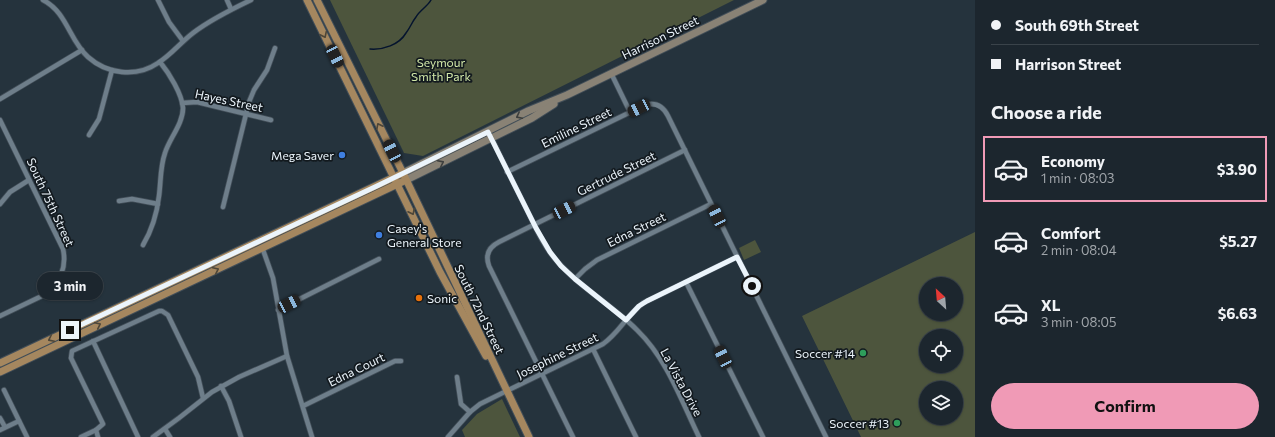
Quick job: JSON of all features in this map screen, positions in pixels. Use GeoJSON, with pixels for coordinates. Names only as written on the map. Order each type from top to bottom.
{"type":"FeatureCollection","features":[{"type":"Feature","properties":{"kind":"main road","name":"South 72nd Street"},"geometry":{"type":"LineString","coordinates":[[307,0],[440,272],[498,379],[507,391]]}},
{"type":"Feature","properties":{"kind":"main road","name":"South 72nd Street"},"geometry":{"type":"LineString","coordinates":[[317,0],[403,173],[529,437]]}},
{"type":"Feature","properties":{"kind":"main road","name":"Harrison Street"},"geometry":{"type":"LineString","coordinates":[[0,372],[398,184],[490,135],[528,111],[567,95],[763,0]]}},
{"type":"Feature","properties":{"kind":"main road","name":"Harrison Street"},"geometry":{"type":"LineString","coordinates":[[0,363],[394,177],[490,135]]}},
{"type":"Feature","properties":{"kind":"street"},"geometry":{"type":"LineString","coordinates":[[158,0],[169,22],[183,41]]}},
{"type":"Feature","properties":{"kind":"street"},"geometry":{"type":"LineString","coordinates":[[226,0],[231,9]]}},
{"type":"Feature","properties":{"kind":"street"},"geometry":{"type":"LineString","coordinates":[[46,1],[59,13],[82,50],[95,63],[121,72],[137,72],[160,62],[183,41],[206,24],[250,0]]}},
{"type":"Feature","properties":{"kind":"street"},"geometry":{"type":"LineString","coordinates":[[223,207],[251,95],[267,70],[275,48]]}},
{"type":"Feature","properties":{"kind":"street"},"geometry":{"type":"LineString","coordinates":[[0,99],[82,50]]}},
{"type":"Feature","properties":{"kind":"street"},"geometry":{"type":"LineString","coordinates":[[143,245],[152,225],[158,204],[162,161],[169,142],[181,118],[183,108],[179,94],[160,62]]}},
{"type":"Feature","properties":{"kind":"street"},"geometry":{"type":"LineString","coordinates":[[89,135],[99,119],[112,70]]}},
{"type":"Feature","properties":{"kind":"street"},"geometry":{"type":"LineString","coordinates":[[611,73],[630,112]]}},
{"type":"Feature","properties":{"kind":"street","name":"Hayes Street"},"geometry":{"type":"LineString","coordinates":[[182,103],[198,102],[271,120]]}},
{"type":"Feature","properties":{"kind":"street","name":"Emiline Street"},"geometry":{"type":"LineString","coordinates":[[507,172],[645,105],[656,104],[665,110],[685,150]]}},
{"type":"Feature","properties":{"kind":"street","name":"South 75th Street"},"geometry":{"type":"LineString","coordinates":[[0,120],[63,249],[65,262],[62,275]]}},
{"type":"Feature","properties":{"kind":"street","name":"La Vista Drive"},"geometry":{"type":"LineString","coordinates":[[490,135],[534,225],[550,252],[561,266],[575,279],[626,320],[646,339],[664,365],[699,437]]}},
{"type":"Feature","properties":{"kind":"street"},"geometry":{"type":"LineString","coordinates":[[685,150],[826,437]]}},
{"type":"Feature","properties":{"kind":"street","name":"Gertrude Street"},"geometry":{"type":"LineString","coordinates":[[573,437],[488,263],[488,253],[496,244],[685,150]]}},
{"type":"Feature","properties":{"kind":"street"},"geometry":{"type":"LineString","coordinates":[[0,204],[10,192],[29,180]]}},
{"type":"Feature","properties":{"kind":"street"},"geometry":{"type":"LineString","coordinates":[[119,200],[132,199],[158,204]]}},
{"type":"Feature","properties":{"kind":"street","name":"Edna Street"},"geometry":{"type":"LineString","coordinates":[[575,279],[588,266],[597,260],[711,204]]}},
{"type":"Feature","properties":{"kind":"street"},"geometry":{"type":"LineString","coordinates":[[260,240],[272,278],[287,356],[312,437]]}},
{"type":"Feature","properties":{"kind":"street","name":"Josephine Street"},"geometry":{"type":"LineString","coordinates":[[448,437],[470,412],[480,404],[593,349],[610,338],[643,303],[737,257]]}},
{"type":"Feature","properties":{"kind":"street"},"geometry":{"type":"LineString","coordinates":[[278,310],[379,259]]}},
{"type":"Feature","properties":{"kind":"street"},"geometry":{"type":"LineString","coordinates":[[0,316],[44,295],[54,287],[62,275],[68,275],[83,281]]}},
{"type":"Feature","properties":{"kind":"street"},"geometry":{"type":"LineString","coordinates":[[686,282],[763,437]]}},
{"type":"Feature","properties":{"kind":"street"},"geometry":{"type":"LineString","coordinates":[[81,437],[96,430],[103,424],[70,358],[72,351],[159,311],[162,311],[168,315],[198,377],[202,398]]}},
{"type":"Feature","properties":{"kind":"street"},"geometry":{"type":"LineString","coordinates":[[93,341],[138,437]]}},
{"type":"Feature","properties":{"kind":"street"},"geometry":{"type":"LineString","coordinates":[[593,349],[636,437]]}},
{"type":"Feature","properties":{"kind":"street"},"geometry":{"type":"LineString","coordinates":[[153,437],[165,429],[202,398],[221,386],[287,356]]}},
{"type":"Feature","properties":{"kind":"street","name":"Edna Court"},"geometry":{"type":"LineString","coordinates":[[303,406],[395,361],[401,361]]}},
{"type":"Feature","properties":{"kind":"street"},"geometry":{"type":"LineString","coordinates":[[457,377],[461,404],[470,412]]}},
{"type":"Feature","properties":{"kind":"street"},"geometry":{"type":"LineString","coordinates":[[221,386],[229,401],[241,437]]}},
{"type":"Feature","properties":{"kind":"street"},"geometry":{"type":"LineString","coordinates":[[4,390],[27,437]]}},
{"type":"Feature","properties":{"kind":"street"},"geometry":{"type":"LineString","coordinates":[[0,418],[2,428],[19,421]]}},
{"type":"Feature","properties":{"kind":"street"},"geometry":{"type":"LineString","coordinates":[[165,429],[170,437]]}},
{"type":"Feature","properties":{"kind":"street"},"geometry":{"type":"LineString","coordinates":[[96,430],[98,437]]}},
{"type":"Feature","properties":{"kind":"green space","name":"Seymour Smith Park"},"geometry":{"type":"Polygon","coordinates":[[[330,0],[734,0],[423,156],[404,153],[330,0]]]}},
{"type":"Feature","properties":{"kind":"green space"},"geometry":{"type":"Polygon","coordinates":[[[975,232],[975,437],[861,437],[802,316],[975,232]]]}},
{"type":"Feature","properties":{"kind":"green space"},"geometry":{"type":"Polygon","coordinates":[[[755,240],[761,252],[744,260],[739,248],[755,240]]]}},
{"type":"Feature","properties":{"kind":"green space"},"geometry":{"type":"Polygon","coordinates":[[[502,399],[520,437],[465,437],[462,430],[477,414],[502,399]]]}},
{"type":"Feature","properties":{"kind":"waterway"},"geometry":{"type":"LineString","coordinates":[[370,49],[385,48],[399,41],[413,21],[431,0]]}},
{"type":"Feature","properties":{"kind":"place","name":"Mega Saver"},"geometry":{"type":"Point","coordinates":[342,155]}},
{"type":"Feature","properties":{"kind":"place","name":"Casey's General Store"},"geometry":{"type":"Point","coordinates":[379,235]}},
{"type":"Feature","properties":{"kind":"place","name":"Sonic"},"geometry":{"type":"Point","coordinates":[419,298]}},
{"type":"Feature","properties":{"kind":"place","name":"Soccer #14"},"geometry":{"type":"Point","coordinates":[863,353]}},
{"type":"Feature","properties":{"kind":"place","name":"Soccer #13"},"geometry":{"type":"Point","coordinates":[897,423]}},
{"type":"Feature","properties":{"kind":"route"},"geometry":{"type":"LineString","coordinates":[[70,330],[220,258],[377,186],[488,132],[541,239],[550,252],[561,266],[575,279],[626,320],[639,306],[647,301],[737,257],[752,286]]}}]}
